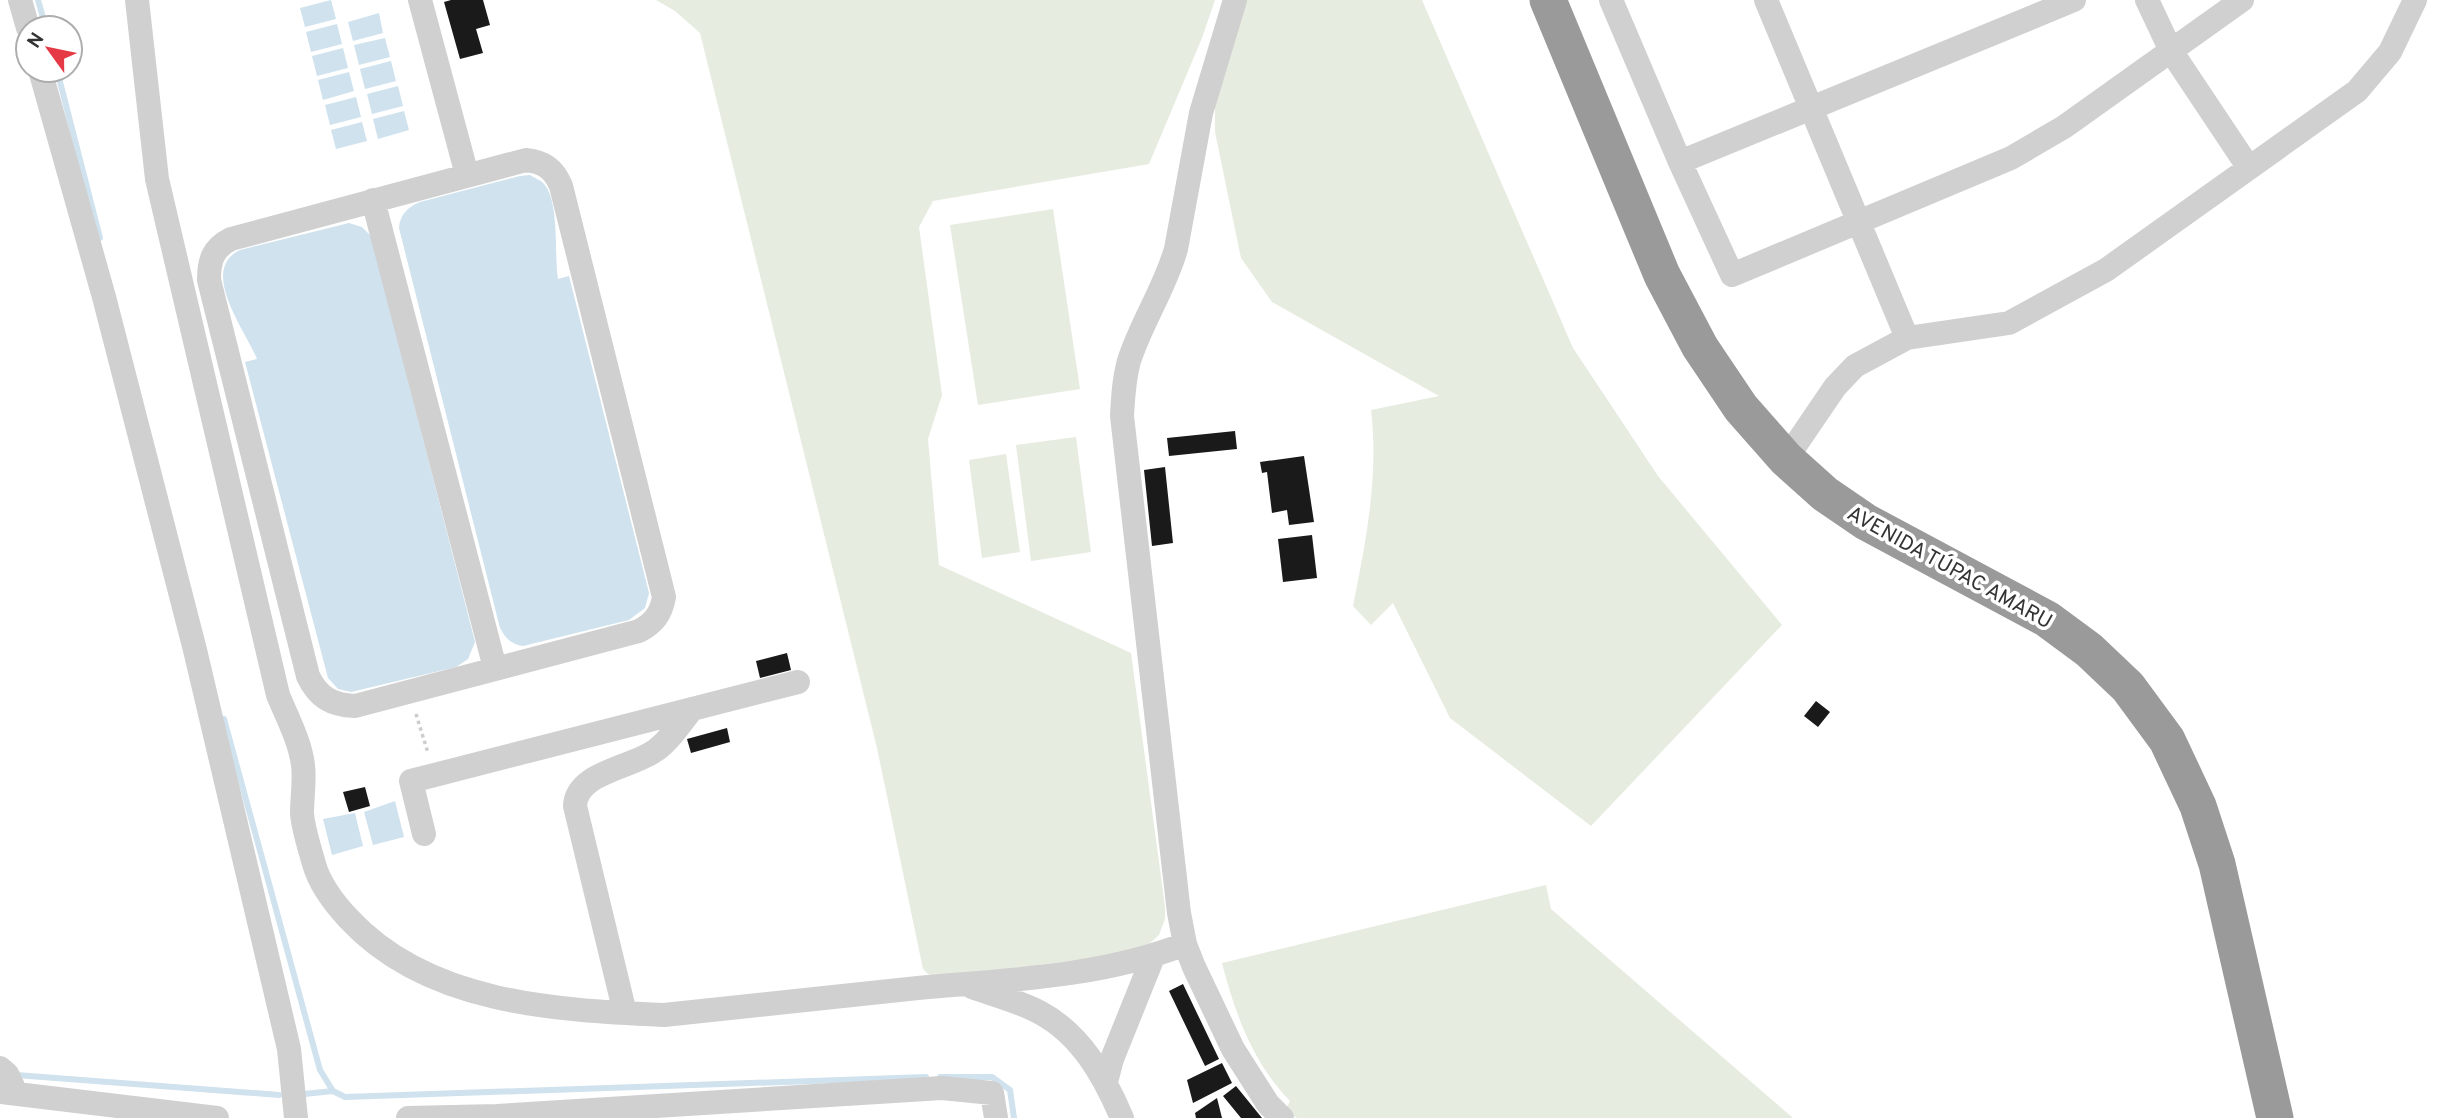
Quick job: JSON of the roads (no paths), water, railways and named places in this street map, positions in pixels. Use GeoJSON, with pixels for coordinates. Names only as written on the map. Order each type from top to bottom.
{"type":"FeatureCollection","features":[{"type":"Feature","properties":{"kind":"highway","name":"AVENIDA TÚPAC AMARU"},"geometry":{"type":"LineString","coordinates":[[1548,0],[1662,275],[1700,347],[1741,408],[1786,459],[1825,494],[1866,522],[2047,619],[2089,650],[2118,678],[2167,740],[2198,806],[2217,864],[2275,1118]]}},
{"type":"Feature","properties":{"kind":"street"},"geometry":{"type":"LineString","coordinates":[[137,0],[158,179],[278,695],[304,767],[302,815],[315,867],[324,887],[365,937],[435,979],[477,993],[523,1002],[625,1013],[664,1014],[965,985],[1112,966],[1153,957],[1185,944]]}},
{"type":"Feature","properties":{"kind":"street"},"geometry":{"type":"LineString","coordinates":[[420,0],[467,175]]}},
{"type":"Feature","properties":{"kind":"street"},"geometry":{"type":"LineString","coordinates":[[1235,0],[1201,113],[1170,270],[1130,360],[1123,388],[1122,416],[1179,913],[1185,944],[1233,1049],[1268,1104],[1282,1118]]}},
{"type":"Feature","properties":{"kind":"street"},"geometry":{"type":"LineString","coordinates":[[1611,0],[1732,275],[2011,158],[2064,127],[2242,0]]}},
{"type":"Feature","properties":{"kind":"street"},"geometry":{"type":"LineString","coordinates":[[1766,0],[1908,338]]}},
{"type":"Feature","properties":{"kind":"street"},"geometry":{"type":"LineString","coordinates":[[1681,162],[2074,0]]}},
{"type":"Feature","properties":{"kind":"street"},"geometry":{"type":"LineString","coordinates":[[2147,0],[2171,51],[2249,168]]}},
{"type":"Feature","properties":{"kind":"street"},"geometry":{"type":"LineString","coordinates":[[1786,459],[1835,387],[1855,366],[1908,338],[2009,323],[2106,270],[2357,92],[2390,51],[2415,0]]}},
{"type":"Feature","properties":{"kind":"street"},"geometry":{"type":"LineString","coordinates":[[44,84],[104,297],[195,650],[289,1049],[296,1118]]}},
{"type":"Feature","properties":{"kind":"street"},"geometry":{"type":"LineString","coordinates":[[526,160],[539,162],[556,174],[664,597],[657,618],[639,631],[355,706],[325,700],[314,690],[307,676],[209,280],[209,266],[212,255],[220,245],[231,239],[373,200],[526,160]]}},
{"type":"Feature","properties":{"kind":"street"},"geometry":{"type":"LineString","coordinates":[[373,200],[495,668]]}},
{"type":"Feature","properties":{"kind":"street"},"geometry":{"type":"LineString","coordinates":[[179,264],[212,255]]}},
{"type":"Feature","properties":{"kind":"street"},"geometry":{"type":"LineString","coordinates":[[424,834],[411,781],[798,682]]}},
{"type":"Feature","properties":{"kind":"street"},"geometry":{"type":"LineString","coordinates":[[625,1013],[575,798],[589,780],[645,757],[657,749],[692,709]]}},
{"type":"Feature","properties":{"kind":"street"},"geometry":{"type":"LineString","coordinates":[[1106,1082],[1112,1059],[1153,957]]}},
{"type":"Feature","properties":{"kind":"street"},"geometry":{"type":"LineString","coordinates":[[965,985],[1030,1008],[1061,1027],[1079,1044],[1106,1082],[1122,1118]]}},
{"type":"Feature","properties":{"kind":"street"},"geometry":{"type":"LineString","coordinates":[[0,1068],[7,1074],[8,1092],[217,1118]]}},
{"type":"Feature","properties":{"kind":"street"},"geometry":{"type":"LineString","coordinates":[[408,1118],[497,1117],[942,1088],[992,1093],[996,1118]]}},
{"type":"Feature","properties":{"kind":"water"},"geometry":{"type":"Polygon","coordinates":[[[331,0],[336,19],[305,27],[300,8],[331,0]]]}},
{"type":"Feature","properties":{"kind":"water"},"geometry":{"type":"Polygon","coordinates":[[[379,13],[383,33],[353,41],[348,22],[379,13]]]}},
{"type":"Feature","properties":{"kind":"water"},"geometry":{"type":"Polygon","coordinates":[[[337,24],[342,44],[311,52],[306,32],[337,24]]]}},
{"type":"Feature","properties":{"kind":"water"},"geometry":{"type":"Polygon","coordinates":[[[385,38],[390,57],[359,65],[354,45],[385,38]]]}},
{"type":"Feature","properties":{"kind":"water"},"geometry":{"type":"Polygon","coordinates":[[[343,48],[348,68],[317,76],[312,56],[343,48]]]}},
{"type":"Feature","properties":{"kind":"water"},"geometry":{"type":"Polygon","coordinates":[[[391,61],[396,81],[365,89],[360,69],[391,61]]]}},
{"type":"Feature","properties":{"kind":"water"},"geometry":{"type":"Polygon","coordinates":[[[349,72],[354,91],[323,100],[318,80],[349,72]]]}},
{"type":"Feature","properties":{"kind":"water"},"geometry":{"type":"Polygon","coordinates":[[[398,86],[403,106],[372,114],[367,94],[398,86]]]}},
{"type":"Feature","properties":{"kind":"water"},"geometry":{"type":"Polygon","coordinates":[[[356,97],[361,117],[330,125],[325,105],[356,97]]]}},
{"type":"Feature","properties":{"kind":"water"},"geometry":{"type":"Polygon","coordinates":[[[404,111],[409,130],[378,139],[373,119],[404,111]]]}},
{"type":"Feature","properties":{"kind":"water"},"geometry":{"type":"Polygon","coordinates":[[[362,122],[367,141],[336,149],[331,130],[362,122]]]}},
{"type":"Feature","properties":{"kind":"water"},"geometry":{"type":"Polygon","coordinates":[[[530,175],[541,181],[549,192],[554,216],[558,279],[569,276],[649,593],[645,608],[629,620],[523,646],[509,640],[500,628],[399,228],[405,212],[420,202],[530,175]]]}},
{"type":"Feature","properties":{"kind":"water"},"geometry":{"type":"Polygon","coordinates":[[[349,223],[362,227],[371,236],[475,642],[468,659],[456,667],[351,692],[338,689],[328,678],[245,362],[257,359],[229,302],[223,272],[228,259],[240,250],[349,223]]]}},
{"type":"Feature","properties":{"kind":"water"},"geometry":{"type":"Polygon","coordinates":[[[395,801],[404,837],[373,845],[364,812],[395,801]]]}},
{"type":"Feature","properties":{"kind":"water"},"geometry":{"type":"Polygon","coordinates":[[[355,813],[363,846],[332,855],[323,819],[355,813]]]}},
{"type":"Feature","properties":{"kind":"waterway"},"geometry":{"type":"LineString","coordinates":[[38,0],[42,14]]}},
{"type":"Feature","properties":{"kind":"waterway"},"geometry":{"type":"LineString","coordinates":[[61,84],[100,238]]}},
{"type":"Feature","properties":{"kind":"waterway"},"geometry":{"type":"LineString","coordinates":[[224,719],[320,1070],[333,1091],[345,1097],[926,1077]]}},
{"type":"Feature","properties":{"kind":"waterway"},"geometry":{"type":"LineString","coordinates":[[16,1075],[279,1095]]}},
{"type":"Feature","properties":{"kind":"waterway"},"geometry":{"type":"LineString","coordinates":[[940,1077],[992,1077],[1010,1090],[1014,1118]]}},
{"type":"Feature","properties":{"kind":"waterway"},"geometry":{"type":"LineString","coordinates":[[304,1094],[333,1091]]}}]}
